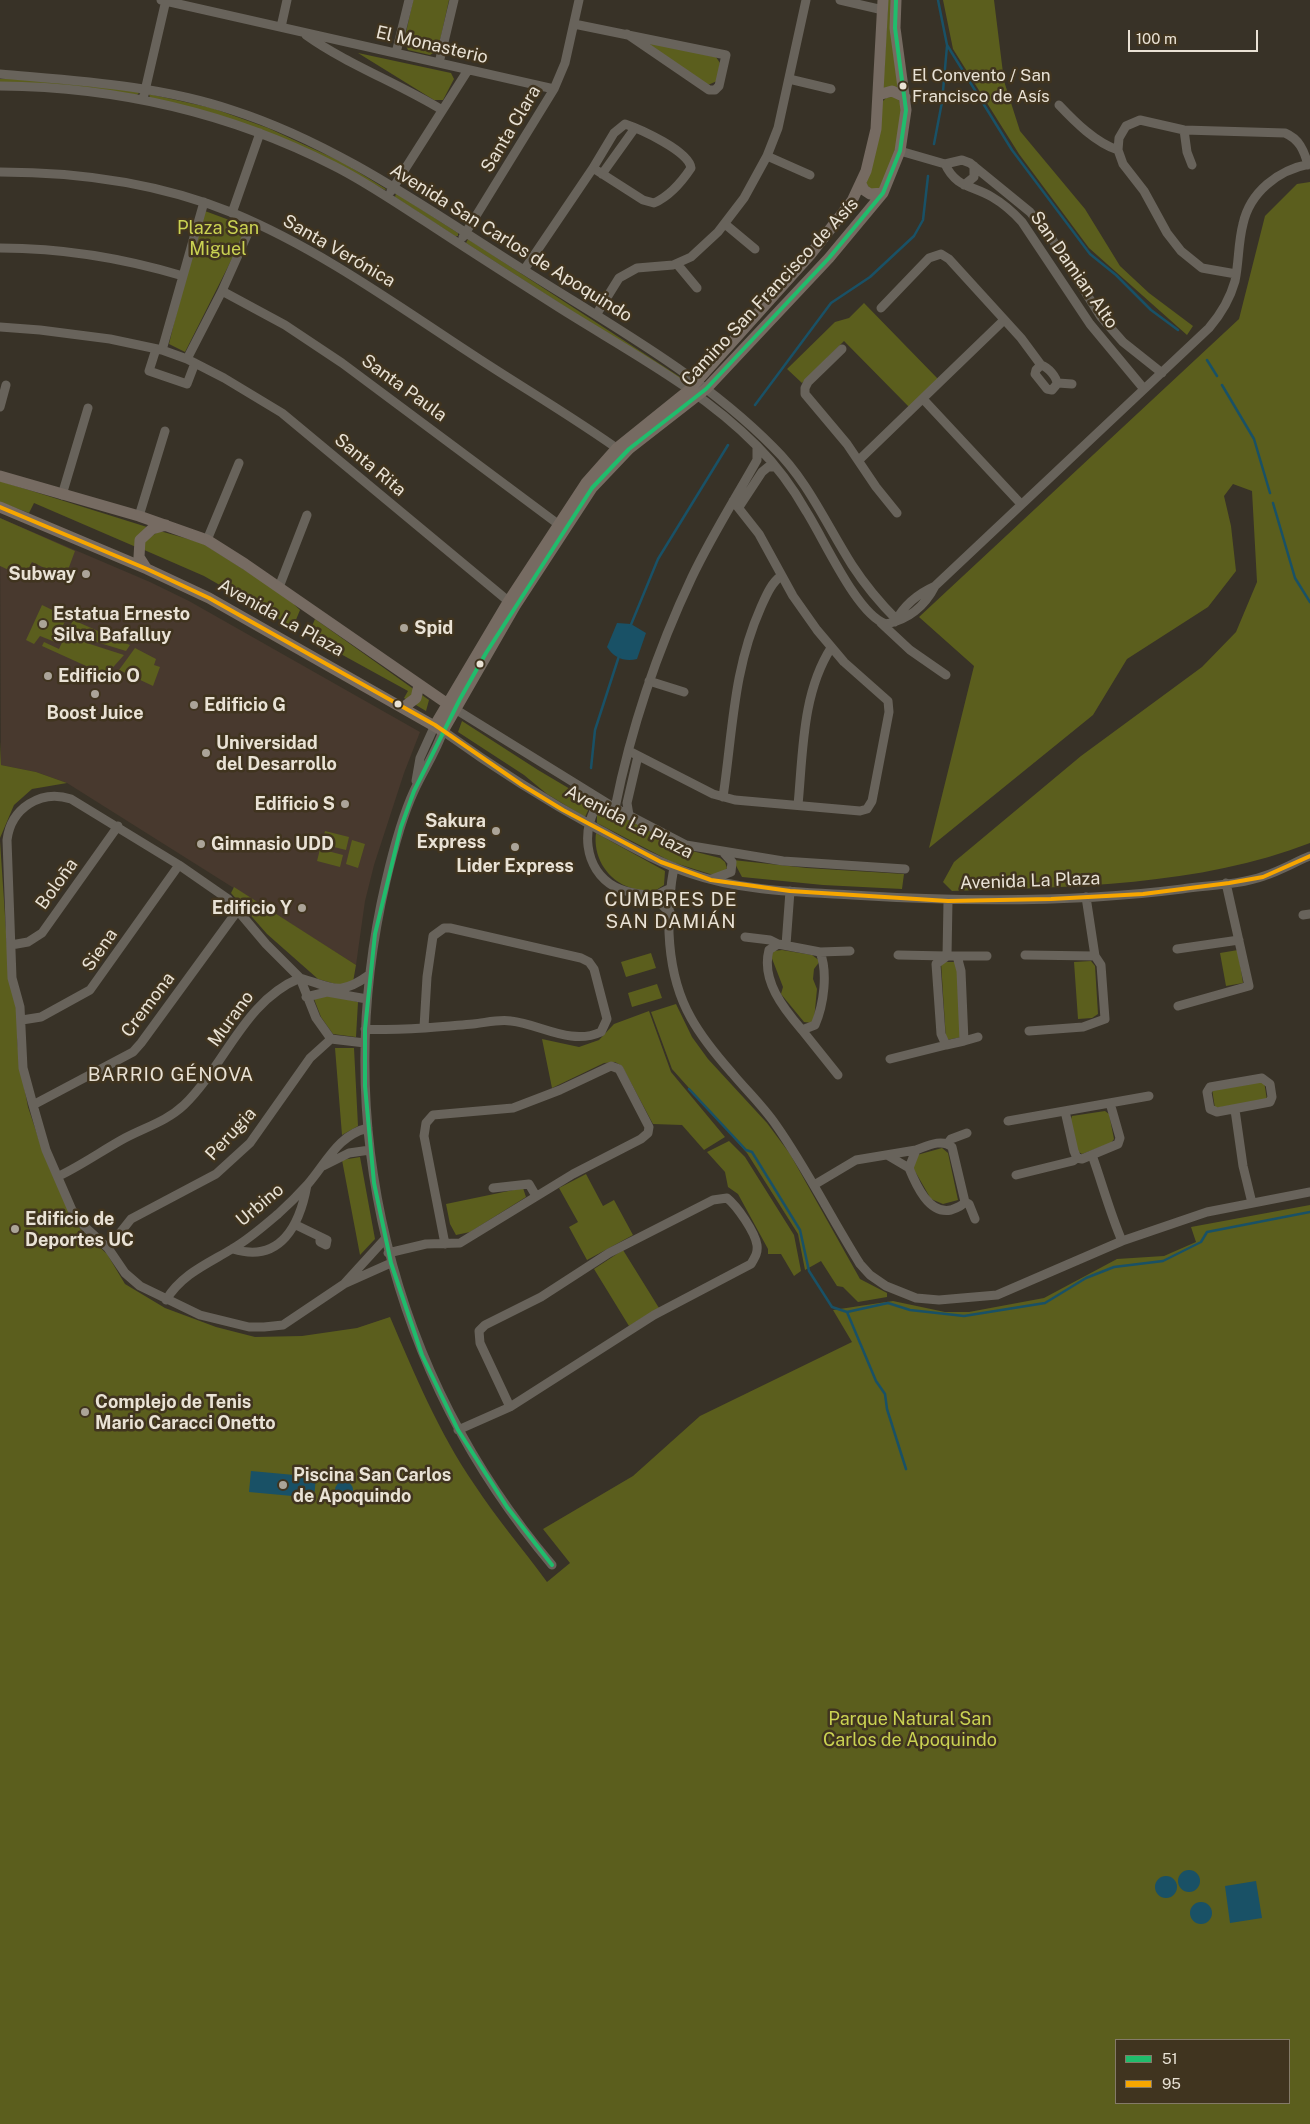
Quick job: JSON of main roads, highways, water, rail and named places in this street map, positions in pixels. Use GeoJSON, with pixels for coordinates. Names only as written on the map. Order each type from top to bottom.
{"type":"FeatureCollection","features":[{"type":"Feature","properties":{"kind":"main road","name":"Camino San Francisco de Asís"},"geometry":{"type":"LineString","coordinates":[[439,728],[558,524],[586,483],[621,451],[697,389],[810,278],[859,224],[883,193],[900,151],[905,124],[906,97],[895,28],[896,0]]}},
{"type":"Feature","properties":{"kind":"main road","name":"Camino San Francisco de Asís"},"geometry":{"type":"LineString","coordinates":[[697,389],[843,214],[861,184],[873,145],[883,5]]}},
{"type":"Feature","properties":{"kind":"main road"},"geometry":{"type":"LineString","coordinates":[[878,95],[892,91],[906,97]]}},
{"type":"Feature","properties":{"kind":"main road"},"geometry":{"type":"LineString","coordinates":[[861,184],[870,194],[883,193]]}},
{"type":"Feature","properties":{"kind":"main road"},"geometry":{"type":"LineString","coordinates":[[797,269],[810,278]]}},
{"type":"Feature","properties":{"kind":"main road","name":"Camino San Francisco de Asís"},"geometry":{"type":"LineString","coordinates":[[512,604],[592,488],[621,451]]}},
{"type":"Feature","properties":{"kind":"main road","name":"Avenida La Plaza"},"geometry":{"type":"LineString","coordinates":[[0,476],[139,516],[207,540],[451,706]]}},
{"type":"Feature","properties":{"kind":"main road","name":"Avenida La Plaza"},"geometry":{"type":"LineString","coordinates":[[0,507],[147,569],[210,598],[439,728]]}},
{"type":"Feature","properties":{"kind":"main road"},"geometry":{"type":"LineString","coordinates":[[147,569],[139,557],[140,540],[152,528],[168,525]]}},
{"type":"Feature","properties":{"kind":"main road"},"geometry":{"type":"LineString","coordinates":[[404,707],[416,698],[419,685]]}},
{"type":"Feature","properties":{"kind":"water"},"geometry":{"type":"Polygon","coordinates":[[[617,623],[631,624],[646,633],[637,659],[628,660],[620,658],[607,647],[617,623]]]}},
{"type":"Feature","properties":{"kind":"water","name":"Piscina San Carlos de Apoquindo"},"geometry":{"type":"Polygon","coordinates":[[[251,1471],[316,1477],[314,1498],[249,1492],[251,1471]]]}},
{"type":"Feature","properties":{"kind":"water"},"geometry":{"type":"Polygon","coordinates":[[[340,1481],[348,1481],[353,1486],[351,1497],[340,1499],[335,1494],[335,1486],[340,1481]]]}},
{"type":"Feature","properties":{"kind":"water"},"geometry":{"type":"Polygon","coordinates":[[[1189,1870],[1197,1873],[1200,1881],[1197,1889],[1189,1892],[1181,1889],[1178,1881],[1181,1873],[1189,1870]]]}},
{"type":"Feature","properties":{"kind":"water"},"geometry":{"type":"Polygon","coordinates":[[[1166,1876],[1174,1879],[1177,1887],[1174,1895],[1166,1898],[1158,1895],[1155,1887],[1158,1879],[1166,1876]]]}},
{"type":"Feature","properties":{"kind":"water"},"geometry":{"type":"Polygon","coordinates":[[[1256,1881],[1262,1918],[1230,1923],[1225,1886],[1256,1881]]]}},
{"type":"Feature","properties":{"kind":"water"},"geometry":{"type":"Polygon","coordinates":[[[1201,1902],[1209,1905],[1212,1913],[1209,1921],[1201,1924],[1193,1921],[1190,1913],[1193,1905],[1201,1902]]]}},
{"type":"Feature","properties":{"kind":"waterway"},"geometry":{"type":"LineString","coordinates":[[938,0],[947,45],[1012,150],[1090,254],[1116,275],[1151,310],[1178,330]]}},
{"type":"Feature","properties":{"kind":"waterway"},"geometry":{"type":"LineString","coordinates":[[934,144],[942,102],[947,46]]}},
{"type":"Feature","properties":{"kind":"waterway"},"geometry":{"type":"LineString","coordinates":[[755,405],[831,303],[870,277],[914,236],[923,220],[928,176]]}},
{"type":"Feature","properties":{"kind":"waterway"},"geometry":{"type":"LineString","coordinates":[[1207,360],[1217,376]]}},
{"type":"Feature","properties":{"kind":"waterway"},"geometry":{"type":"LineString","coordinates":[[1222,385],[1254,439],[1270,493]]}},
{"type":"Feature","properties":{"kind":"waterway"},"geometry":{"type":"LineString","coordinates":[[630,627],[658,559],[728,445]]}},
{"type":"Feature","properties":{"kind":"waterway"},"geometry":{"type":"LineString","coordinates":[[1273,503],[1295,578],[1310,602]]}},
{"type":"Feature","properties":{"kind":"waterway"},"geometry":{"type":"LineString","coordinates":[[591,768],[595,730],[619,656]]}},
{"type":"Feature","properties":{"kind":"waterway"},"geometry":{"type":"LineString","coordinates":[[689,1089],[746,1150],[752,1152],[800,1230],[809,1271],[832,1307],[847,1312],[888,1303],[910,1310],[964,1316],[1045,1303],[1086,1278],[1114,1267],[1163,1261],[1201,1242],[1207,1232],[1310,1212]]}},
{"type":"Feature","properties":{"kind":"waterway"},"geometry":{"type":"LineString","coordinates":[[847,1312],[876,1381],[885,1394],[887,1409],[906,1469]]}},
{"type":"Feature","properties":{"kind":"place","name":"El Convento / San Francisco de Asís"},"geometry":{"type":"Point","coordinates":[903,86]}},
{"type":"Feature","properties":{"kind":"place","name":"Subway"},"geometry":{"type":"Point","coordinates":[86,574]}},
{"type":"Feature","properties":{"kind":"place","name":"Estatua Ernesto Silva Bafalluy"},"geometry":{"type":"Point","coordinates":[43,624]}},
{"type":"Feature","properties":{"kind":"place","name":"Spid"},"geometry":{"type":"Point","coordinates":[404,628]}},
{"type":"Feature","properties":{"kind":"place","name":"Edificio O"},"geometry":{"type":"Point","coordinates":[48,676]}},
{"type":"Feature","properties":{"kind":"place","name":"Boost Juice"},"geometry":{"type":"Point","coordinates":[95,694]}},
{"type":"Feature","properties":{"kind":"place","name":"Edificio G"},"geometry":{"type":"Point","coordinates":[194,705]}},
{"type":"Feature","properties":{"kind":"place","name":"Universidad del Desarrollo"},"geometry":{"type":"Point","coordinates":[206,753]}},
{"type":"Feature","properties":{"kind":"place","name":"Edificio S"},"geometry":{"type":"Point","coordinates":[345,804]}},
{"type":"Feature","properties":{"kind":"place","name":"Sakura Express"},"geometry":{"type":"Point","coordinates":[496,831]}},
{"type":"Feature","properties":{"kind":"place","name":"Gimnasio UDD"},"geometry":{"type":"Point","coordinates":[201,844]}},
{"type":"Feature","properties":{"kind":"place","name":"Lider Express"},"geometry":{"type":"Point","coordinates":[515,847]}},
{"type":"Feature","properties":{"kind":"place","name":"Edificio Y"},"geometry":{"type":"Point","coordinates":[302,908]}},
{"type":"Feature","properties":{"kind":"place","name":"Edificio de Deportes UC"},"geometry":{"type":"Point","coordinates":[15,1229]}},
{"type":"Feature","properties":{"kind":"place","name":"Complejo de Tenis Mario Caracci Onetto"},"geometry":{"type":"Point","coordinates":[85,1412]}},
{"type":"Feature","properties":{"kind":"place","name":"Piscina San Carlos de Apoquindo"},"geometry":{"type":"Point","coordinates":[283,1485]}},
{"type":"Feature","properties":{"kind":"district","name":"CUMBRES DE SAN DAMIÁN"},"geometry":{"type":"Point","coordinates":[671,911]}},
{"type":"Feature","properties":{"kind":"district","name":"BARRIO GÉNOVA"},"geometry":{"type":"Point","coordinates":[171,1075]}},
{"type":"Feature","properties":{"kind":"park label","name":"Plaza San Miguel"},"geometry":{"type":"Point","coordinates":[218,238]}},
{"type":"Feature","properties":{"kind":"park label","name":"Parque Natural San Carlos de Apoquindo"},"geometry":{"type":"Point","coordinates":[910,1729]}}]}
